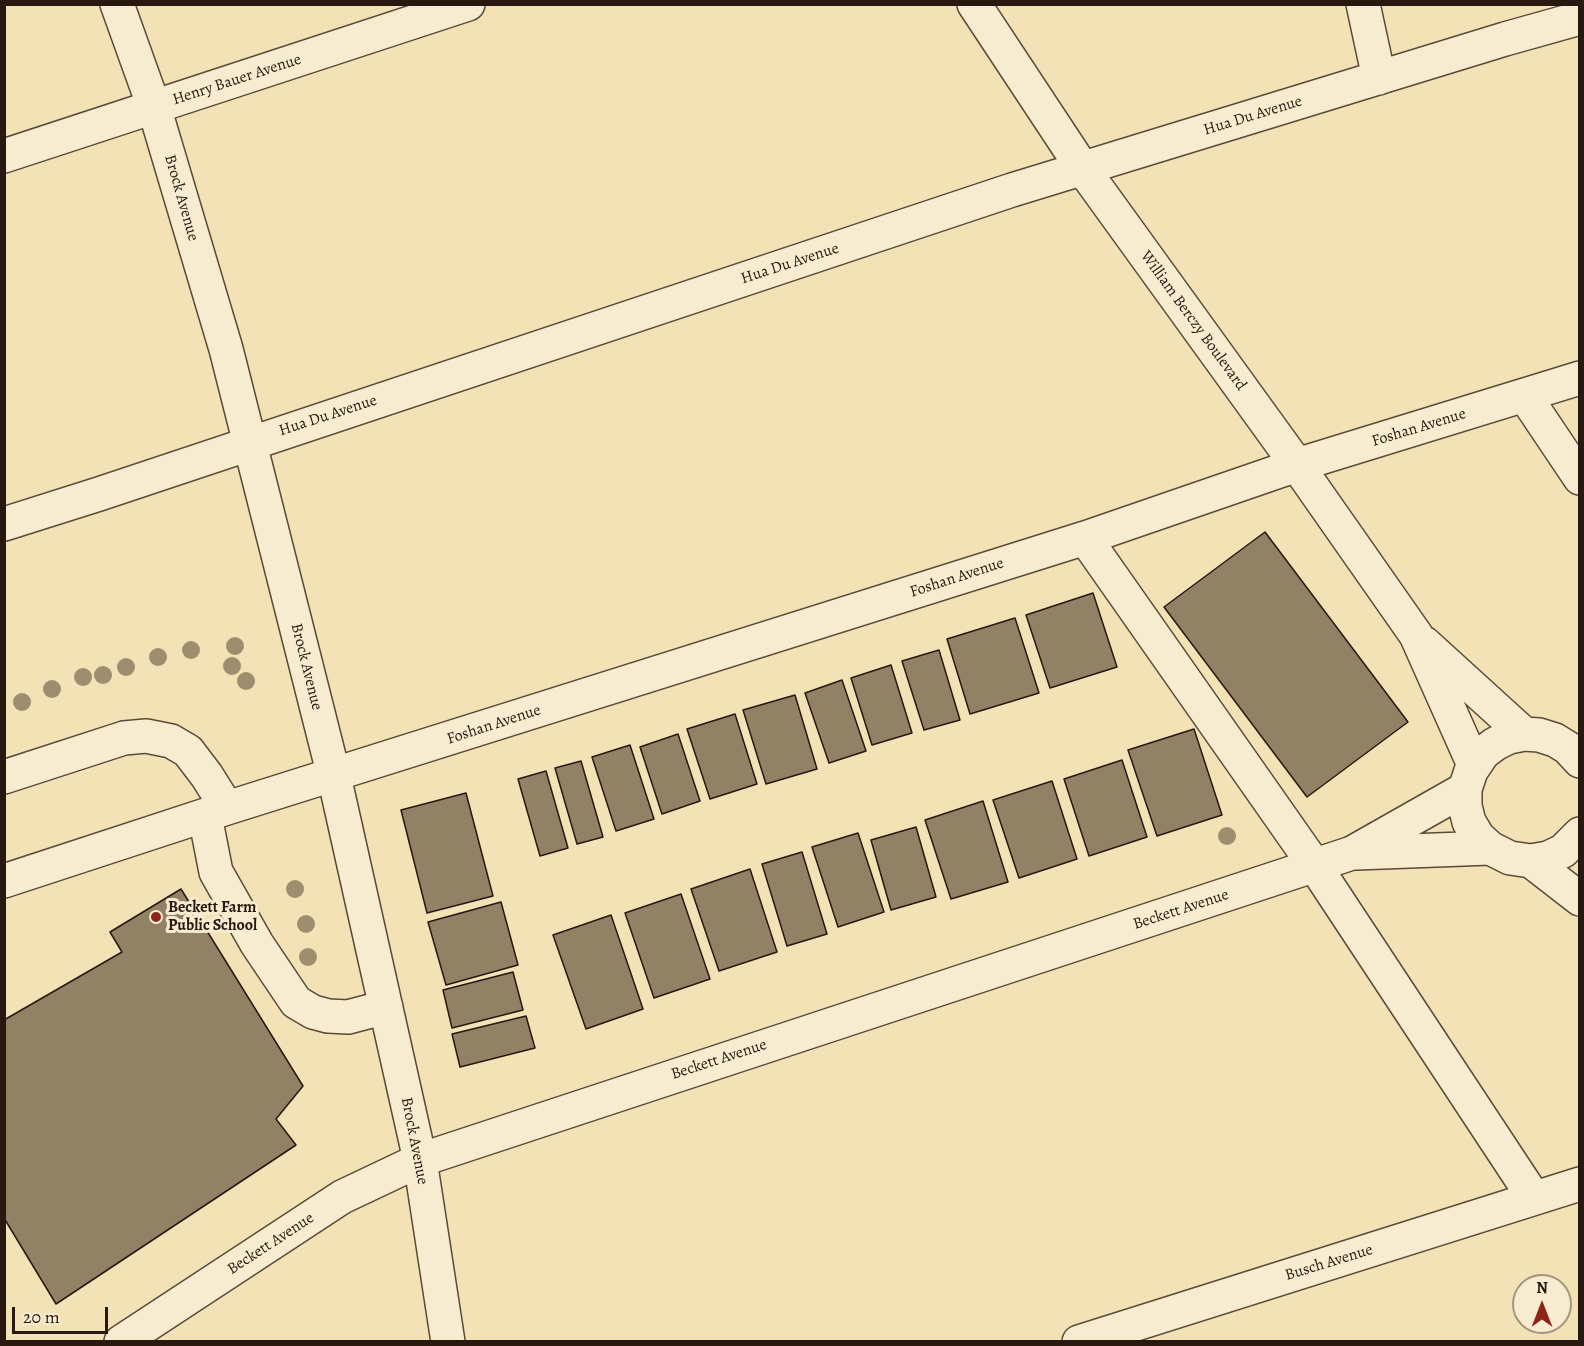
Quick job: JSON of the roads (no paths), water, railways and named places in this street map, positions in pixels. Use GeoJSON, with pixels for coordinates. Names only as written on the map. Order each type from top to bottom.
{"type":"FeatureCollection","features":[{"type":"Feature","properties":{"kind":"street","name":"Brock Avenue"},"geometry":{"type":"LineString","coordinates":[[117,4],[154,107],[226,349],[334,776],[420,1160],[448,1341]]}},
{"type":"Feature","properties":{"kind":"street","name":"Henry Bauer Avenue"},"geometry":{"type":"LineString","coordinates":[[4,156],[468,4]]}},
{"type":"Feature","properties":{"kind":"street","name":"William Berczy Boulevard"},"geometry":{"type":"LineString","coordinates":[[974,4],[1083,169],[1297,465],[1416,635],[1524,734]]}},
{"type":"Feature","properties":{"kind":"street"},"geometry":{"type":"LineString","coordinates":[[1363,4],[1379,78]]}},
{"type":"Feature","properties":{"kind":"street","name":"Hua Du Avenue"},"geometry":{"type":"LineString","coordinates":[[4,524],[990,198],[1580,18]]}},
{"type":"Feature","properties":{"kind":"street","name":"Foshan Avenue"},"geometry":{"type":"LineString","coordinates":[[4,881],[1085,538],[1297,465],[1580,378]]}},
{"type":"Feature","properties":{"kind":"street"},"geometry":{"type":"LineString","coordinates":[[1525,396],[1580,478]]}},
{"type":"Feature","properties":{"kind":"street"},"geometry":{"type":"LineString","coordinates":[[1085,538],[1315,866],[1534,1198]]}},
{"type":"Feature","properties":{"kind":"street","name":"William Berczy Boulevard"},"geometry":{"type":"LineString","coordinates":[[1416,635],[1469,777],[1465,806],[1469,822],[1478,837],[1490,848]]}},
{"type":"Feature","properties":{"kind":"street"},"geometry":{"type":"LineString","coordinates":[[1524,734],[1547,737],[1576,752]]}},
{"type":"Feature","properties":{"kind":"street","name":"Beckett Avenue"},"geometry":{"type":"LineString","coordinates":[[121,1341],[342,1197],[420,1160],[1352,853],[1469,777],[1483,753],[1495,744],[1509,737],[1524,734]]}},
{"type":"Feature","properties":{"kind":"street"},"geometry":{"type":"LineString","coordinates":[[4,777],[124,738],[146,736],[171,741],[188,751],[207,776],[216,812],[216,872],[257,944],[296,1002],[313,1012],[328,1016],[348,1017],[386,1007]]}},
{"type":"Feature","properties":{"kind":"street"},"geometry":{"type":"LineString","coordinates":[[1490,848],[1510,858],[1531,861],[1548,858],[1563,851],[1580,834]]}},
{"type":"Feature","properties":{"kind":"street","name":"Beckett Avenue"},"geometry":{"type":"LineString","coordinates":[[1352,853],[1490,848]]}},
{"type":"Feature","properties":{"kind":"street"},"geometry":{"type":"LineString","coordinates":[[1531,861],[1580,899]]}},
{"type":"Feature","properties":{"kind":"street","name":"Busch Avenue"},"geometry":{"type":"LineString","coordinates":[[1079,1341],[1580,1184]]}},
{"type":"Feature","properties":{"kind":"place","name":"Beckett Farm Public School"},"geometry":{"type":"Point","coordinates":[156,917]}}]}
